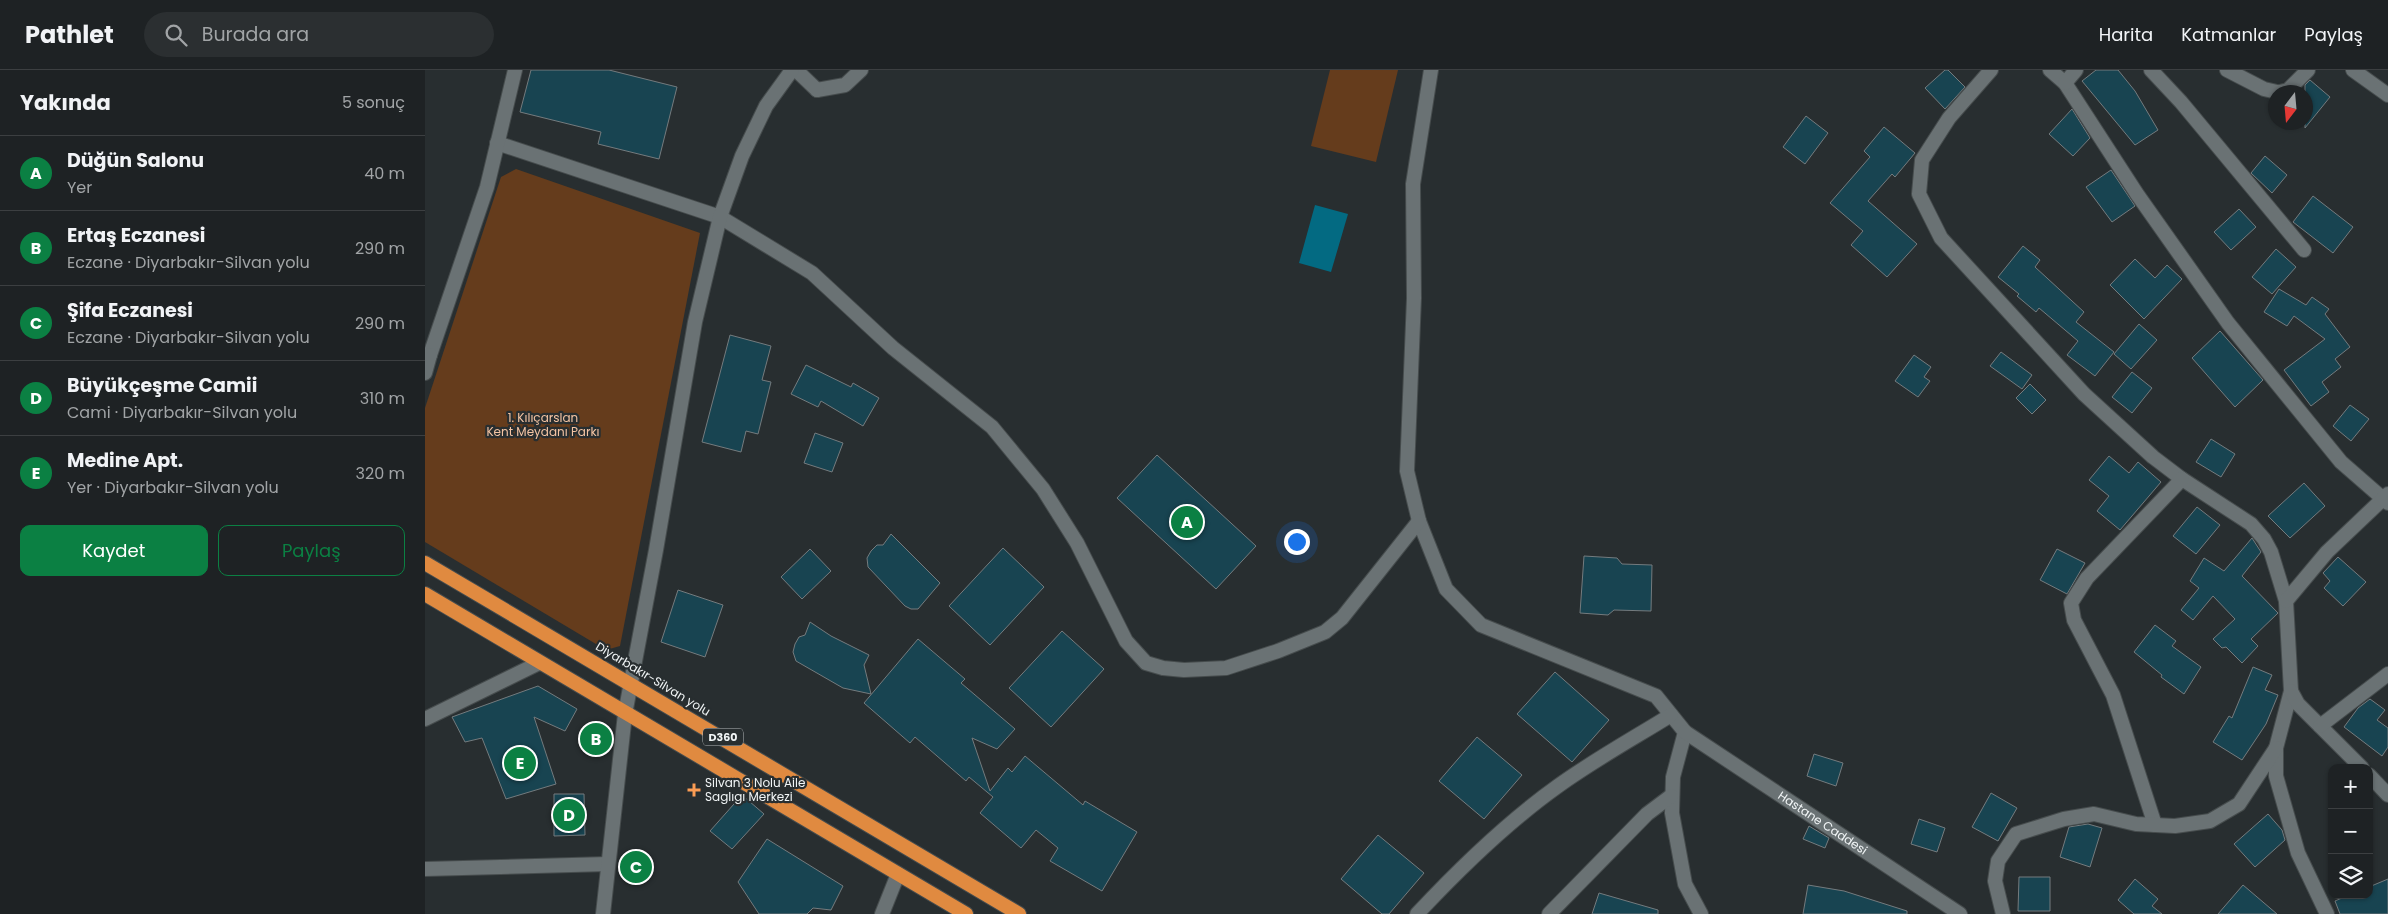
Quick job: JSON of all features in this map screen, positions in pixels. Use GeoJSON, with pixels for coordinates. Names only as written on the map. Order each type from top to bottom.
{"type":"FeatureCollection","features":[{"type":"Feature","properties":{"kind":"highway","name":"Diyarbakır-Silvan yolu"},"geometry":{"type":"LineString","coordinates":[[425,563],[631,682],[1019,914]]}},
{"type":"Feature","properties":{"kind":"highway","name":"D360"},"geometry":{"type":"LineString","coordinates":[[425,594],[966,914]]}},
{"type":"Feature","properties":{"kind":"street"},"geometry":{"type":"LineString","coordinates":[[425,374],[427,359],[487,187],[515,70]]}},
{"type":"Feature","properties":{"kind":"street"},"geometry":{"type":"LineString","coordinates":[[603,914],[625,714],[656,550],[695,322],[720,217],[741,156],[762,114],[792,70]]}},
{"type":"Feature","properties":{"kind":"street"},"geometry":{"type":"LineString","coordinates":[[797,70],[817,90],[845,85],[861,70]]}},
{"type":"Feature","properties":{"kind":"street","name":"Hastane Caddesi"},"geometry":{"type":"LineString","coordinates":[[1431,70],[1413,184],[1414,298],[1407,471],[1419,521],[1446,589],[1481,625],[1656,696],[1685,732],[1960,914]]}},
{"type":"Feature","properties":{"kind":"street"},"geometry":{"type":"LineString","coordinates":[[1991,70],[1949,118],[1922,160],[1919,194],[1941,238],[2084,394],[2153,457],[2182,479],[2251,524],[2264,539],[2271,552],[2285,601],[2291,691],[2285,720],[2276,748],[2239,804],[2209,821],[2175,826],[2136,824],[2094,814],[2064,819],[2016,834],[1998,861],[1995,881],[2003,914]]}},
{"type":"Feature","properties":{"kind":"street"},"geometry":{"type":"LineString","coordinates":[[2050,70],[2065,83],[2137,194],[2228,323],[2341,462],[2387,499],[2327,552],[2285,601]]}},
{"type":"Feature","properties":{"kind":"street"},"geometry":{"type":"LineString","coordinates":[[2065,83],[2076,70]]}},
{"type":"Feature","properties":{"kind":"street"},"geometry":{"type":"LineString","coordinates":[[2151,70],[2181,102],[2304,250]]}},
{"type":"Feature","properties":{"kind":"street"},"geometry":{"type":"LineString","coordinates":[[2227,70],[2268,90]]}},
{"type":"Feature","properties":{"kind":"street"},"geometry":{"type":"LineString","coordinates":[[2293,85],[2308,70]]}},
{"type":"Feature","properties":{"kind":"street"},"geometry":{"type":"LineString","coordinates":[[2353,70],[2388,95]]}},
{"type":"Feature","properties":{"kind":"street"},"geometry":{"type":"LineString","coordinates":[[497,143],[720,217],[812,273],[893,348],[992,427],[1043,489],[1077,543],[1126,641],[1146,663],[1163,668],[1185,670],[1226,668],[1278,651],[1325,632],[1342,618],[1419,521]]}},
{"type":"Feature","properties":{"kind":"street"},"geometry":{"type":"LineString","coordinates":[[2155,825],[2113,695],[2074,620],[2071,603],[2087,578],[2182,479]]}},
{"type":"Feature","properties":{"kind":"street"},"geometry":{"type":"LineString","coordinates":[[425,719],[539,663]]}},
{"type":"Feature","properties":{"kind":"street"},"geometry":{"type":"LineString","coordinates":[[2320,726],[2388,674]]}},
{"type":"Feature","properties":{"kind":"street"},"geometry":{"type":"LineString","coordinates":[[2291,691],[2298,704],[2358,764]]}},
{"type":"Feature","properties":{"kind":"street"},"geometry":{"type":"LineString","coordinates":[[1417,914],[1460,869],[1526,810],[1559,785],[1671,715]]}},
{"type":"Feature","properties":{"kind":"street"},"geometry":{"type":"LineString","coordinates":[[1685,732],[1676,762],[1671,796],[1685,884],[1701,914]]}},
{"type":"Feature","properties":{"kind":"street"},"geometry":{"type":"LineString","coordinates":[[2276,748],[2276,776],[2298,853],[2327,914]]}},
{"type":"Feature","properties":{"kind":"street"},"geometry":{"type":"LineString","coordinates":[[2373,779],[2388,795]]}},
{"type":"Feature","properties":{"kind":"street"},"geometry":{"type":"LineString","coordinates":[[1549,914],[1647,814],[1671,796]]}},
{"type":"Feature","properties":{"kind":"street"},"geometry":{"type":"LineString","coordinates":[[425,869],[608,864]]}},
{"type":"Feature","properties":{"kind":"street"},"geometry":{"type":"LineString","coordinates":[[882,914],[897,874]]}},
{"type":"Feature","properties":{"kind":"green space"},"geometry":{"type":"Polygon","coordinates":[[[1330,70],[1398,70],[1376,162],[1311,146],[1330,70]]]}},
{"type":"Feature","properties":{"kind":"green space","name":"1. Kılıçarslan Kent Meydanı Parkı"},"geometry":{"type":"Polygon","coordinates":[[[516,169],[700,233],[620,646],[606,650],[425,542],[425,408],[501,177],[516,169]]]}},
{"type":"Feature","properties":{"kind":"water"},"geometry":{"type":"Polygon","coordinates":[[[1315,205],[1348,214],[1331,272],[1299,263],[1315,205]]]}},
{"type":"Feature","properties":{"kind":"building"},"geometry":{"type":"Polygon","coordinates":[[[531,70],[609,70],[677,87],[659,159],[598,144],[601,132],[520,112],[531,70]]]}},
{"type":"Feature","properties":{"kind":"building"},"geometry":{"type":"Polygon","coordinates":[[[1945,70],[1948,70],[1965,87],[1945,109],[1925,88],[1945,70]]]}},
{"type":"Feature","properties":{"kind":"building"},"geometry":{"type":"Polygon","coordinates":[[[2096,70],[2118,70],[2135,91],[2158,130],[2135,145],[2082,81],[2096,70]]]}},
{"type":"Feature","properties":{"kind":"building"},"geometry":{"type":"Polygon","coordinates":[[[2310,80],[2330,97],[2313,118],[2313,85],[2305,85],[2310,80]]]}},
{"type":"Feature","properties":{"kind":"building"},"geometry":{"type":"Polygon","coordinates":[[[2072,109],[2090,138],[2073,156],[2049,134],[2072,109]]]}},
{"type":"Feature","properties":{"kind":"building"},"geometry":{"type":"Polygon","coordinates":[[[1806,116],[1828,133],[1805,164],[1783,147],[1806,116]]]}},
{"type":"Feature","properties":{"kind":"building"},"geometry":{"type":"Polygon","coordinates":[[[1884,127],[1915,153],[1895,177],[1892,174],[1868,201],[1917,244],[1887,277],[1851,245],[1863,231],[1830,203],[1870,157],[1864,151],[1884,127]]]}},
{"type":"Feature","properties":{"kind":"building"},"geometry":{"type":"Polygon","coordinates":[[[2265,156],[2287,175],[2272,193],[2251,173],[2265,156]]]}},
{"type":"Feature","properties":{"kind":"building"},"geometry":{"type":"Polygon","coordinates":[[[2111,170],[2135,206],[2112,222],[2086,187],[2111,170]]]}},
{"type":"Feature","properties":{"kind":"building"},"geometry":{"type":"Polygon","coordinates":[[[2313,196],[2353,227],[2333,253],[2293,222],[2313,196]]]}},
{"type":"Feature","properties":{"kind":"building"},"geometry":{"type":"Polygon","coordinates":[[[2239,209],[2256,227],[2231,250],[2214,232],[2239,209]]]}},
{"type":"Feature","properties":{"kind":"building"},"geometry":{"type":"Polygon","coordinates":[[[2023,246],[2040,260],[2035,267],[2084,312],[2076,322],[2114,352],[2095,376],[2067,355],[2078,341],[2039,308],[2036,312],[2017,296],[2019,294],[1998,277],[2023,246]]]}},
{"type":"Feature","properties":{"kind":"building"},"geometry":{"type":"Polygon","coordinates":[[[2276,249],[2296,267],[2272,294],[2252,277],[2276,249]]]}},
{"type":"Feature","properties":{"kind":"building"},"geometry":{"type":"Polygon","coordinates":[[[2135,259],[2155,278],[2167,265],[2182,279],[2144,319],[2110,285],[2135,259]]]}},
{"type":"Feature","properties":{"kind":"building"},"geometry":{"type":"Polygon","coordinates":[[[2279,289],[2306,305],[2312,297],[2329,309],[2325,314],[2350,347],[2335,359],[2341,367],[2322,382],[2329,392],[2311,406],[2284,370],[2325,339],[2294,316],[2287,326],[2264,312],[2279,289]]]}},
{"type":"Feature","properties":{"kind":"building"},"geometry":{"type":"Polygon","coordinates":[[[2139,324],[2157,340],[2131,369],[2114,354],[2139,324]]]}},
{"type":"Feature","properties":{"kind":"building"},"geometry":{"type":"Polygon","coordinates":[[[2220,331],[2263,380],[2235,407],[2192,358],[2220,331]]]}},
{"type":"Feature","properties":{"kind":"building"},"geometry":{"type":"Polygon","coordinates":[[[730,335],[771,346],[762,380],[771,382],[758,434],[746,431],[741,452],[702,442],[730,335]]]}},
{"type":"Feature","properties":{"kind":"building"},"geometry":{"type":"Polygon","coordinates":[[[2001,352],[2032,375],[2022,389],[1990,366],[2001,352]]]}},
{"type":"Feature","properties":{"kind":"building"},"geometry":{"type":"Polygon","coordinates":[[[1914,355],[1931,367],[1924,377],[1930,381],[1918,397],[1895,381],[1914,355]]]}},
{"type":"Feature","properties":{"kind":"building"},"geometry":{"type":"Polygon","coordinates":[[[806,365],[851,387],[853,383],[879,398],[863,426],[821,401],[818,407],[791,394],[806,365]]]}},
{"type":"Feature","properties":{"kind":"building"},"geometry":{"type":"Polygon","coordinates":[[[2132,372],[2152,388],[2132,413],[2112,397],[2132,372]]]}},
{"type":"Feature","properties":{"kind":"building"},"geometry":{"type":"Polygon","coordinates":[[[2030,384],[2046,400],[2032,414],[2016,398],[2030,384]]]}},
{"type":"Feature","properties":{"kind":"building"},"geometry":{"type":"Polygon","coordinates":[[[2350,405],[2369,419],[2351,441],[2333,426],[2350,405]]]}},
{"type":"Feature","properties":{"kind":"building"},"geometry":{"type":"Polygon","coordinates":[[[815,433],[843,443],[832,472],[804,463],[815,433]]]}},
{"type":"Feature","properties":{"kind":"building"},"geometry":{"type":"Polygon","coordinates":[[[2211,439],[2235,454],[2221,477],[2196,462],[2211,439]]]}},
{"type":"Feature","properties":{"kind":"building"},"geometry":{"type":"Polygon","coordinates":[[[1157,455],[1256,546],[1216,589],[1117,498],[1157,455]]]}},
{"type":"Feature","properties":{"kind":"building"},"geometry":{"type":"Polygon","coordinates":[[[2109,456],[2129,473],[2138,462],[2161,482],[2120,530],[2097,511],[2109,496],[2089,480],[2109,456]]]}},
{"type":"Feature","properties":{"kind":"building"},"geometry":{"type":"Polygon","coordinates":[[[2304,483],[2325,506],[2290,538],[2268,516],[2304,483]]]}},
{"type":"Feature","properties":{"kind":"building"},"geometry":{"type":"Polygon","coordinates":[[[2197,507],[2220,525],[2196,554],[2173,536],[2197,507]]]}},
{"type":"Feature","properties":{"kind":"building"},"geometry":{"type":"Polygon","coordinates":[[[891,534],[940,583],[918,609],[911,609],[905,606],[868,567],[867,558],[871,551],[877,545],[883,545],[891,534]]]}},
{"type":"Feature","properties":{"kind":"building"},"geometry":{"type":"Polygon","coordinates":[[[2252,538],[2261,552],[2242,576],[2278,613],[2251,639],[2258,646],[2242,663],[2226,647],[2222,648],[2213,639],[2235,619],[2213,596],[2193,620],[2181,610],[2199,588],[2190,581],[2204,558],[2224,571],[2252,538]]]}},
{"type":"Feature","properties":{"kind":"building"},"geometry":{"type":"Polygon","coordinates":[[[1003,548],[1044,587],[990,645],[949,606],[1003,548]]]}},
{"type":"Feature","properties":{"kind":"building"},"geometry":{"type":"Polygon","coordinates":[[[810,549],[831,571],[802,599],[781,577],[810,549]]]}},
{"type":"Feature","properties":{"kind":"building"},"geometry":{"type":"Polygon","coordinates":[[[2057,549],[2085,563],[2067,594],[2040,580],[2057,549]]]}},
{"type":"Feature","properties":{"kind":"building"},"geometry":{"type":"Polygon","coordinates":[[[1584,556],[1617,558],[1622,564],[1652,565],[1651,611],[1614,610],[1608,615],[1580,613],[1584,556]]]}},
{"type":"Feature","properties":{"kind":"building"},"geometry":{"type":"Polygon","coordinates":[[[2338,557],[2366,582],[2343,606],[2324,588],[2330,581],[2323,573],[2338,557]]]}},
{"type":"Feature","properties":{"kind":"building"},"geometry":{"type":"Polygon","coordinates":[[[678,590],[723,605],[705,657],[661,642],[678,590]]]}},
{"type":"Feature","properties":{"kind":"building"},"geometry":{"type":"Polygon","coordinates":[[[810,622],[831,636],[869,655],[864,665],[871,694],[843,688],[796,661],[793,652],[795,644],[799,637],[805,635],[810,622]]]}},
{"type":"Feature","properties":{"kind":"building"},"geometry":{"type":"Polygon","coordinates":[[[2155,625],[2176,641],[2172,646],[2201,667],[2184,694],[2161,677],[2162,675],[2134,652],[2155,625]]]}},
{"type":"Feature","properties":{"kind":"building"},"geometry":{"type":"Polygon","coordinates":[[[1062,631],[1104,669],[1051,727],[1009,688],[1062,631]]]}},
{"type":"Feature","properties":{"kind":"building"},"geometry":{"type":"Polygon","coordinates":[[[918,639],[965,679],[961,683],[1015,729],[997,749],[972,738],[990,791],[1008,768],[1012,772],[1025,756],[1083,805],[1085,801],[1137,832],[1102,891],[1050,861],[1058,848],[1036,830],[1021,848],[980,813],[993,797],[969,777],[966,781],[915,737],[910,743],[864,703],[918,639]]]}},
{"type":"Feature","properties":{"kind":"building"},"geometry":{"type":"Polygon","coordinates":[[[2253,667],[2272,675],[2265,690],[2278,695],[2266,724],[2242,760],[2213,742],[2229,716],[2232,718],[2253,667]]]}},
{"type":"Feature","properties":{"kind":"building"},"geometry":{"type":"Polygon","coordinates":[[[1555,672],[1609,720],[1572,762],[1517,714],[1555,672]]]}},
{"type":"Feature","properties":{"kind":"building"},"geometry":{"type":"Polygon","coordinates":[[[538,686],[577,709],[565,731],[534,717],[556,784],[506,799],[482,738],[465,742],[452,717],[538,686]]]}},
{"type":"Feature","properties":{"kind":"building"},"geometry":{"type":"Polygon","coordinates":[[[2370,699],[2385,710],[2377,720],[2388,728],[2388,747],[2382,756],[2344,727],[2358,708],[2370,699]]]}},
{"type":"Feature","properties":{"kind":"building"},"geometry":{"type":"Polygon","coordinates":[[[1477,737],[1522,775],[1484,819],[1439,781],[1477,737]]]}},
{"type":"Feature","properties":{"kind":"building"},"geometry":{"type":"Polygon","coordinates":[[[1814,754],[1843,763],[1836,786],[1807,776],[1814,754]]]}},
{"type":"Feature","properties":{"kind":"building"},"geometry":{"type":"Polygon","coordinates":[[[1991,793],[2017,808],[1998,841],[1972,827],[1991,793]]]}},
{"type":"Feature","properties":{"kind":"building"},"geometry":{"type":"Polygon","coordinates":[[[554,794],[584,794],[585,835],[554,836],[554,794]]]}},
{"type":"Feature","properties":{"kind":"building"},"geometry":{"type":"Polygon","coordinates":[[[742,795],[764,814],[732,849],[710,831],[742,795]]]}},
{"type":"Feature","properties":{"kind":"building"},"geometry":{"type":"Polygon","coordinates":[[[2268,814],[2282,830],[2285,840],[2255,867],[2234,844],[2268,814]]]}},
{"type":"Feature","properties":{"kind":"building"},"geometry":{"type":"Polygon","coordinates":[[[1919,819],[1945,828],[1937,852],[1911,844],[1919,819]]]}},
{"type":"Feature","properties":{"kind":"building"},"geometry":{"type":"Polygon","coordinates":[[[2088,824],[2102,828],[2090,867],[2060,857],[2069,827],[2088,824]]]}},
{"type":"Feature","properties":{"kind":"building"},"geometry":{"type":"Polygon","coordinates":[[[1809,826],[1829,838],[1825,848],[1803,839],[1809,826]]]}},
{"type":"Feature","properties":{"kind":"building"},"geometry":{"type":"Polygon","coordinates":[[[1378,835],[1424,873],[1389,914],[1382,914],[1341,879],[1378,835]]]}},
{"type":"Feature","properties":{"kind":"building"},"geometry":{"type":"Polygon","coordinates":[[[767,839],[843,886],[831,910],[813,908],[807,914],[759,914],[738,882],[767,839]]]}},
{"type":"Feature","properties":{"kind":"building"},"geometry":{"type":"Polygon","coordinates":[[[2019,877],[2050,877],[2050,911],[2018,911],[2019,877]]]}},
{"type":"Feature","properties":{"kind":"building"},"geometry":{"type":"Polygon","coordinates":[[[2135,879],[2158,899],[2152,906],[2162,914],[2134,914],[2118,900],[2135,879]]]}},
{"type":"Feature","properties":{"kind":"building"},"geometry":{"type":"Polygon","coordinates":[[[2388,879],[2388,914],[2340,914],[2335,901],[2340,899],[2373,899],[2373,885],[2388,879]]]}},
{"type":"Feature","properties":{"kind":"building"},"geometry":{"type":"Polygon","coordinates":[[[1808,885],[1844,891],[1907,911],[1907,914],[1803,914],[1808,885]]]}},
{"type":"Feature","properties":{"kind":"building"},"geometry":{"type":"Polygon","coordinates":[[[2243,885],[2277,914],[2218,914],[2243,885]]]}},
{"type":"Feature","properties":{"kind":"building"},"geometry":{"type":"Polygon","coordinates":[[[1599,893],[1658,910],[1658,914],[1592,914],[1599,893]]]}},
{"type":"Feature","properties":{"kind":"place","name":"Düğün Salonu"},"geometry":{"type":"Point","coordinates":[1187,522]}},
{"type":"Feature","properties":{"kind":"place","name":"Ertaş Eczanesi"},"geometry":{"type":"Point","coordinates":[596,739]}},
{"type":"Feature","properties":{"kind":"place","name":"Medine Apt."},"geometry":{"type":"Point","coordinates":[520,763]}},
{"type":"Feature","properties":{"kind":"place","name":"Silvan 3 Nolu Aile Saglıgı Merkezi"},"geometry":{"type":"Point","coordinates":[694,790]}},
{"type":"Feature","properties":{"kind":"place","name":"Büyükçeşme Camii"},"geometry":{"type":"Point","coordinates":[569,815]}},
{"type":"Feature","properties":{"kind":"place","name":"Şifa Eczanesi"},"geometry":{"type":"Point","coordinates":[636,867]}}]}
